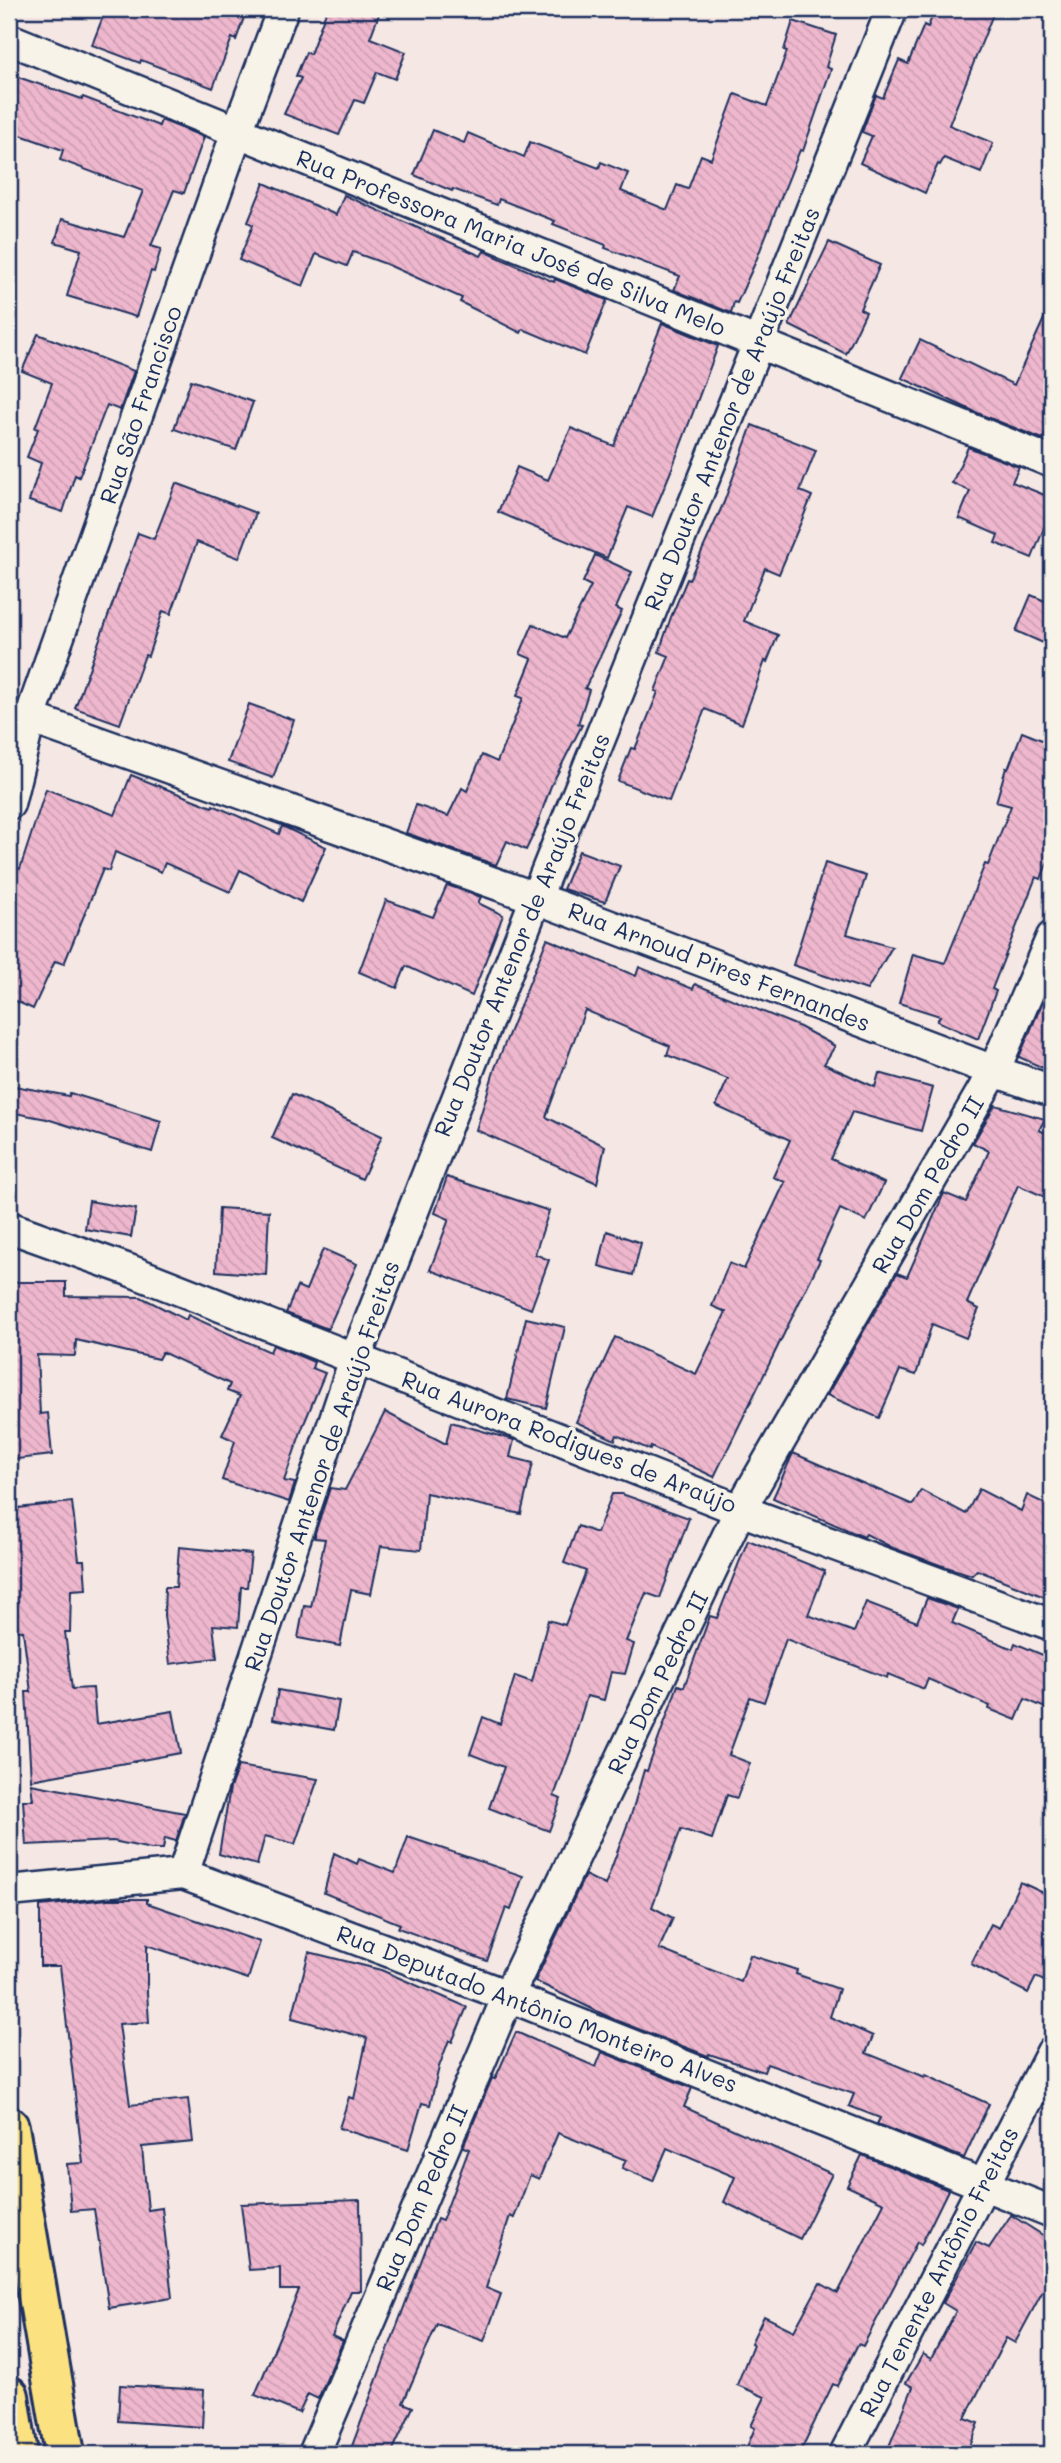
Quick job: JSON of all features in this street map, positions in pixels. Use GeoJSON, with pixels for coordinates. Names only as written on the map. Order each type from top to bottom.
{"type":"FeatureCollection","features":[{"type":"Feature","properties":{"kind":"main road"},"geometry":{"type":"LineString","coordinates":[[9,2127],[65,2454]]}},
{"type":"Feature","properties":{"kind":"main road"},"geometry":{"type":"LineString","coordinates":[[9,2396],[18,2454]]}},
{"type":"Feature","properties":{"kind":"street","name":"Rua São Francisco"},"geometry":{"type":"LineString","coordinates":[[9,804],[30,719],[282,9]]}},
{"type":"Feature","properties":{"kind":"street","name":"Rua Doutor Antenor de Araújo Freitas"},"geometry":{"type":"LineString","coordinates":[[183,1874],[355,1359],[536,898],[892,9]]}},
{"type":"Feature","properties":{"kind":"street","name":"Rua Professora Maria José de Silva Melo"},"geometry":{"type":"LineString","coordinates":[[9,39],[1052,462]]}},
{"type":"Feature","properties":{"kind":"street","name":"Rua Arnoud Pires Fernandes"},"geometry":{"type":"LineString","coordinates":[[30,719],[536,898],[1052,1091]]}},
{"type":"Feature","properties":{"kind":"street","name":"Rua Dom Pedro II"},"geometry":{"type":"LineString","coordinates":[[314,2454],[508,1996],[740,1510],[994,1071],[1052,937]]}},
{"type":"Feature","properties":{"kind":"street","name":"Rua Aurora Rodigues de Araújo"},"geometry":{"type":"LineString","coordinates":[[9,1227],[130,1270],[740,1510],[1052,1625]]}},
{"type":"Feature","properties":{"kind":"street","name":"Rua Deputado Antônio Monteiro Alves"},"geometry":{"type":"LineString","coordinates":[[9,1891],[183,1874],[508,1996],[1052,2212]]}},
{"type":"Feature","properties":{"kind":"street","name":"Rua Tenente Antônio Freitas"},"geometry":{"type":"LineString","coordinates":[[845,2454],[1052,2052]]}},
{"type":"Feature","properties":{"kind":"building"},"geometry":{"type":"Polygon","coordinates":[[[106,9],[247,9],[236,40],[232,38],[213,88],[141,60],[140,63],[92,45],[106,9]]]}},
{"type":"Feature","properties":{"kind":"building"},"geometry":{"type":"Polygon","coordinates":[[[327,9],[381,9],[370,38],[406,52],[395,79],[377,72],[364,103],[355,100],[339,135],[284,114],[301,78],[296,76],[306,52],[310,54],[327,9]]]}},
{"type":"Feature","properties":{"kind":"building"},"geometry":{"type":"Polygon","coordinates":[[[935,9],[995,9],[949,125],[993,143],[981,173],[944,158],[940,165],[938,164],[925,193],[860,163],[872,136],[862,132],[876,95],[883,98],[899,60],[908,64],[924,25],[928,27],[935,9]]]}},
{"type":"Feature","properties":{"kind":"building"},"geometry":{"type":"Polygon","coordinates":[[[793,21],[836,35],[826,67],[831,69],[803,151],[800,150],[755,263],[731,313],[674,290],[680,276],[605,248],[606,245],[553,224],[555,221],[499,199],[497,205],[453,189],[452,191],[414,175],[433,130],[464,143],[468,133],[524,157],[530,142],[599,168],[601,162],[628,173],[621,191],[667,210],[677,185],[688,189],[701,155],[711,159],[735,94],[767,106],[787,51],[784,50],[793,21]]]}},
{"type":"Feature","properties":{"kind":"building"},"geometry":{"type":"Polygon","coordinates":[[[9,74],[82,99],[83,97],[159,126],[161,120],[204,137],[184,193],[174,190],[151,246],[161,249],[136,317],[67,296],[81,250],[55,242],[62,219],[124,237],[143,191],[60,160],[63,150],[9,131],[9,74]]]}},
{"type":"Feature","properties":{"kind":"building"},"geometry":{"type":"Polygon","coordinates":[[[264,183],[336,215],[344,195],[481,256],[484,251],[554,282],[555,279],[607,300],[585,355],[523,329],[521,333],[460,302],[462,298],[353,252],[347,266],[316,254],[303,286],[239,260],[253,225],[248,222],[264,183]]]}},
{"type":"Feature","properties":{"kind":"building"},"geometry":{"type":"Polygon","coordinates":[[[829,242],[880,265],[860,309],[866,312],[846,354],[789,325],[829,242]]]}},
{"type":"Feature","properties":{"kind":"building"},"geometry":{"type":"Polygon","coordinates":[[[1052,301],[1052,420],[1043,439],[982,415],[902,378],[920,340],[1014,385],[1052,301]]]}},
{"type":"Feature","properties":{"kind":"building"},"geometry":{"type":"Polygon","coordinates":[[[662,323],[718,346],[652,517],[628,507],[607,558],[498,512],[517,467],[548,480],[571,428],[614,446],[662,323]]]}},
{"type":"Feature","properties":{"kind":"building"},"geometry":{"type":"Polygon","coordinates":[[[38,334],[134,371],[120,410],[107,405],[79,477],[75,475],[63,512],[29,501],[41,463],[27,457],[52,383],[22,371],[38,334]]]}},
{"type":"Feature","properties":{"kind":"building"},"geometry":{"type":"Polygon","coordinates":[[[191,380],[253,402],[236,450],[174,429],[191,380]]]}},
{"type":"Feature","properties":{"kind":"building"},"geometry":{"type":"Polygon","coordinates":[[[752,425],[816,450],[800,491],[812,496],[779,574],[765,568],[744,621],[778,635],[767,662],[765,661],[742,724],[705,709],[669,801],[618,781],[631,748],[635,749],[658,692],[655,691],[669,656],[659,652],[671,617],[724,502],[752,425]]]}},
{"type":"Feature","properties":{"kind":"building"},"geometry":{"type":"Polygon","coordinates":[[[968,447],[1019,467],[1012,482],[1052,498],[1052,508],[1032,558],[995,543],[998,535],[959,518],[970,491],[952,483],[968,447]]]}},
{"type":"Feature","properties":{"kind":"building"},"geometry":{"type":"Polygon","coordinates":[[[176,483],[256,513],[239,558],[197,542],[171,614],[163,611],[120,724],[75,708],[138,533],[154,539],[176,483]]]}},
{"type":"Feature","properties":{"kind":"building"},"geometry":{"type":"Polygon","coordinates":[[[595,555],[632,572],[616,608],[622,611],[585,688],[589,690],[578,724],[582,725],[551,786],[526,850],[507,841],[496,865],[406,833],[416,805],[448,816],[462,788],[467,791],[482,755],[497,762],[523,698],[517,696],[532,659],[520,654],[533,624],[565,638],[591,586],[583,582],[595,555]]]}},
{"type":"Feature","properties":{"kind":"building"},"geometry":{"type":"Polygon","coordinates":[[[1031,595],[1052,604],[1052,647],[1016,631],[1031,595]]]}},
{"type":"Feature","properties":{"kind":"building"},"geometry":{"type":"Polygon","coordinates":[[[249,704],[294,720],[273,778],[228,762],[249,704]]]}},
{"type":"Feature","properties":{"kind":"building"},"geometry":{"type":"Polygon","coordinates":[[[1022,732],[1052,744],[1052,851],[1041,879],[1036,877],[992,989],[996,991],[978,1039],[937,1021],[940,1016],[899,1003],[913,954],[945,963],[1011,806],[996,802],[1006,768],[1008,769],[1022,732]]]}},
{"type":"Feature","properties":{"kind":"building"},"geometry":{"type":"Polygon","coordinates":[[[131,775],[212,807],[213,805],[279,834],[282,826],[326,847],[301,902],[240,870],[230,892],[165,863],[161,872],[115,852],[109,871],[103,869],[64,964],[55,961],[33,1009],[9,998],[9,864],[20,869],[46,789],[115,815],[131,775]]]}},
{"type":"Feature","properties":{"kind":"building"},"geometry":{"type":"Polygon","coordinates":[[[579,851],[620,866],[605,902],[563,889],[579,851]]]}},
{"type":"Feature","properties":{"kind":"building"},"geometry":{"type":"Polygon","coordinates":[[[825,863],[866,876],[847,934],[892,947],[867,990],[793,965],[825,863]]]}},
{"type":"Feature","properties":{"kind":"building"},"geometry":{"type":"Polygon","coordinates":[[[447,885],[481,897],[478,903],[503,915],[472,996],[406,966],[397,988],[359,972],[386,900],[433,917],[447,885]]]}},
{"type":"Feature","properties":{"kind":"building"},"geometry":{"type":"Polygon","coordinates":[[[547,939],[636,976],[639,967],[693,989],[695,984],[800,1027],[835,1046],[824,1064],[875,1087],[879,1073],[933,1088],[921,1131],[852,1112],[831,1159],[884,1183],[866,1221],[840,1209],[817,1259],[820,1260],[714,1477],[651,1447],[650,1450],[617,1435],[615,1440],[576,1422],[615,1337],[696,1374],[726,1312],[712,1306],[729,1263],[744,1269],[785,1182],[773,1177],[790,1140],[716,1106],[728,1079],[667,1055],[670,1046],[585,1010],[546,1117],[605,1146],[597,1183],[476,1130],[495,1068],[547,939]]]}},
{"type":"Feature","properties":{"kind":"building"},"geometry":{"type":"Polygon","coordinates":[[[1052,980],[1052,1072],[1019,1057],[1052,980]]]}},
{"type":"Feature","properties":{"kind":"building"},"geometry":{"type":"Polygon","coordinates":[[[9,1085],[69,1096],[70,1093],[161,1121],[152,1152],[47,1119],[9,1112],[9,1085]]]}},
{"type":"Feature","properties":{"kind":"building"},"geometry":{"type":"Polygon","coordinates":[[[292,1094],[382,1136],[362,1179],[272,1138],[292,1094]]]}},
{"type":"Feature","properties":{"kind":"building"},"geometry":{"type":"Polygon","coordinates":[[[995,1105],[1045,1119],[1039,1130],[1052,1136],[1052,1182],[1045,1197],[1018,1185],[967,1303],[979,1309],[966,1338],[932,1324],[916,1375],[900,1370],[879,1418],[827,1395],[897,1273],[907,1277],[944,1193],[966,1202],[989,1151],[973,1143],[995,1105]]]}},
{"type":"Feature","properties":{"kind":"building"},"geometry":{"type":"Polygon","coordinates":[[[447,1177],[549,1211],[535,1254],[549,1260],[531,1309],[430,1270],[449,1219],[435,1213],[447,1177]]]}},
{"type":"Feature","properties":{"kind":"building"},"geometry":{"type":"Polygon","coordinates":[[[89,1201],[136,1209],[131,1237],[85,1229],[89,1201]]]}},
{"type":"Feature","properties":{"kind":"building"},"geometry":{"type":"Polygon","coordinates":[[[219,1208],[269,1211],[266,1275],[216,1271],[219,1208]]]}},
{"type":"Feature","properties":{"kind":"building"},"geometry":{"type":"Polygon","coordinates":[[[607,1231],[641,1243],[633,1275],[599,1266],[607,1231]]]}},
{"type":"Feature","properties":{"kind":"building"},"geometry":{"type":"Polygon","coordinates":[[[323,1249],[357,1264],[328,1329],[286,1313],[297,1286],[306,1290],[323,1249]]]}},
{"type":"Feature","properties":{"kind":"building"},"geometry":{"type":"Polygon","coordinates":[[[9,1282],[66,1282],[66,1296],[141,1297],[186,1320],[188,1315],[270,1352],[273,1345],[314,1362],[312,1368],[325,1373],[284,1481],[295,1483],[289,1502],[222,1480],[235,1441],[222,1435],[240,1396],[227,1391],[230,1384],[162,1352],[158,1359],[76,1340],[75,1356],[37,1355],[40,1414],[48,1413],[52,1455],[9,1460],[9,1282]]]}},
{"type":"Feature","properties":{"kind":"building"},"geometry":{"type":"Polygon","coordinates":[[[526,1318],[565,1327],[546,1408],[507,1399],[526,1318]]]}},
{"type":"Feature","properties":{"kind":"building"},"geometry":{"type":"Polygon","coordinates":[[[385,1412],[446,1444],[451,1422],[514,1440],[510,1457],[533,1463],[521,1514],[426,1493],[421,1550],[381,1546],[371,1594],[351,1590],[340,1646],[298,1638],[304,1606],[311,1607],[325,1539],[315,1538],[315,1533],[330,1488],[345,1490],[385,1412]]]}},
{"type":"Feature","properties":{"kind":"building"},"geometry":{"type":"Polygon","coordinates":[[[793,1453],[913,1505],[921,1490],[966,1514],[979,1489],[1021,1511],[1027,1495],[1052,1507],[1052,1600],[977,1570],[972,1575],[893,1548],[866,1534],[864,1537],[773,1498],[793,1453]]]}},
{"type":"Feature","properties":{"kind":"building"},"geometry":{"type":"Polygon","coordinates":[[[612,1494],[622,1494],[689,1518],[660,1598],[646,1593],[626,1641],[634,1644],[625,1674],[611,1672],[604,1700],[587,1696],[554,1796],[561,1799],[549,1831],[489,1808],[504,1767],[470,1754],[483,1717],[500,1724],[515,1676],[532,1682],[548,1620],[565,1625],[586,1571],[564,1563],[578,1526],[597,1533],[612,1494]]]}},
{"type":"Feature","properties":{"kind":"building"},"geometry":{"type":"Polygon","coordinates":[[[72,1502],[79,1560],[84,1560],[86,1589],[71,1590],[70,1632],[65,1632],[72,1689],[93,1688],[96,1724],[173,1711],[181,1753],[31,1780],[26,1692],[31,1692],[23,1631],[10,1630],[9,1509],[72,1502]]]}},
{"type":"Feature","properties":{"kind":"building"},"geometry":{"type":"Polygon","coordinates":[[[748,1540],[825,1571],[808,1615],[854,1632],[866,1602],[917,1622],[927,1598],[958,1609],[952,1623],[1013,1649],[1015,1643],[1052,1659],[1052,1711],[1025,1699],[1016,1720],[928,1679],[924,1689],[888,1674],[887,1678],[786,1639],[764,1702],[750,1697],[729,1755],[750,1763],[737,1798],[727,1795],[712,1839],[681,1829],[652,1907],[673,1918],[659,1949],[741,1982],[750,1955],[797,1970],[796,1974],[839,1989],[830,2017],[873,2036],[866,2053],[925,2077],[926,2075],[989,2104],[964,2158],[877,2124],[880,2118],[849,2106],[854,2094],[767,2064],[764,2072],[709,2054],[708,2056],[615,2020],[535,1981],[585,1875],[605,1885],[632,1812],[644,1770],[647,1771],[678,1685],[684,1687],[710,1616],[717,1618],[748,1540]]]}},
{"type":"Feature","properties":{"kind":"building"},"geometry":{"type":"Polygon","coordinates":[[[179,1547],[251,1554],[247,1587],[241,1587],[238,1627],[213,1625],[217,1658],[170,1664],[164,1615],[165,1587],[176,1587],[179,1547]]]}},
{"type":"Feature","properties":{"kind":"building"},"geometry":{"type":"Polygon","coordinates":[[[278,1690],[339,1701],[334,1730],[273,1719],[278,1690]]]}},
{"type":"Feature","properties":{"kind":"building"},"geometry":{"type":"Polygon","coordinates":[[[238,1766],[318,1779],[295,1844],[265,1836],[257,1865],[219,1854],[230,1788],[238,1766]]]}},
{"type":"Feature","properties":{"kind":"building"},"geometry":{"type":"Polygon","coordinates":[[[31,1784],[185,1813],[176,1841],[165,1838],[163,1849],[113,1841],[26,1845],[23,1800],[33,1800],[31,1784]]]}},
{"type":"Feature","properties":{"kind":"building"},"geometry":{"type":"Polygon","coordinates":[[[408,1837],[523,1876],[511,1910],[506,1908],[487,1961],[398,1928],[400,1924],[324,1893],[334,1853],[357,1864],[359,1859],[395,1873],[408,1837]]]}},
{"type":"Feature","properties":{"kind":"building"},"geometry":{"type":"Polygon","coordinates":[[[1020,1882],[1052,1897],[1052,1985],[1036,1977],[1028,1993],[971,1964],[991,1924],[999,1928],[1020,1882]]]}},
{"type":"Feature","properties":{"kind":"building"},"geometry":{"type":"Polygon","coordinates":[[[108,1899],[147,1899],[147,1903],[260,1942],[248,1979],[147,1945],[149,2022],[119,2024],[130,2105],[188,2099],[193,2142],[142,2147],[148,2210],[162,2208],[172,2298],[109,2308],[94,2209],[71,2211],[67,2164],[83,2163],[60,1966],[40,1966],[40,1906],[108,1899]]]}},
{"type":"Feature","properties":{"kind":"building"},"geometry":{"type":"Polygon","coordinates":[[[309,1952],[381,1970],[467,2007],[452,2042],[449,2040],[430,2105],[422,2103],[408,2150],[339,2128],[349,2097],[354,2099],[367,2038],[292,2018],[309,1952]]]}},
{"type":"Feature","properties":{"kind":"building"},"geometry":{"type":"Polygon","coordinates":[[[516,2032],[596,2067],[602,2052],[692,2088],[684,2107],[832,2174],[800,2239],[724,2202],[735,2177],[667,2148],[653,2181],[622,2168],[626,2160],[558,2133],[539,2179],[530,2175],[514,2218],[510,2216],[486,2288],[501,2294],[484,2341],[437,2324],[403,2403],[413,2407],[391,2454],[349,2454],[437,2219],[442,2221],[469,2149],[463,2147],[492,2078],[495,2079],[516,2032]]]}},
{"type":"Feature","properties":{"kind":"building"},"geometry":{"type":"Polygon","coordinates":[[[862,2155],[948,2190],[921,2245],[917,2242],[863,2346],[858,2344],[837,2386],[833,2384],[799,2454],[744,2454],[755,2428],[751,2426],[765,2397],[737,2385],[753,2344],[751,2343],[764,2316],[794,2331],[820,2283],[838,2293],[884,2203],[847,2186],[862,2155]]]}},
{"type":"Feature","properties":{"kind":"building"},"geometry":{"type":"Polygon","coordinates":[[[360,2200],[361,2291],[351,2291],[332,2336],[343,2341],[318,2399],[308,2394],[299,2413],[255,2395],[299,2290],[280,2290],[280,2268],[249,2270],[241,2204],[360,2200]]]}},
{"type":"Feature","properties":{"kind":"building"},"geometry":{"type":"Polygon","coordinates":[[[1011,2215],[1052,2241],[1052,2274],[1015,2343],[1006,2338],[965,2418],[979,2423],[967,2454],[886,2454],[913,2387],[906,2383],[923,2354],[931,2359],[956,2311],[943,2303],[976,2242],[989,2248],[1011,2215]]]}},
{"type":"Feature","properties":{"kind":"building"},"geometry":{"type":"Polygon","coordinates":[[[120,2385],[204,2390],[202,2427],[118,2421],[120,2385]]]}}]}
